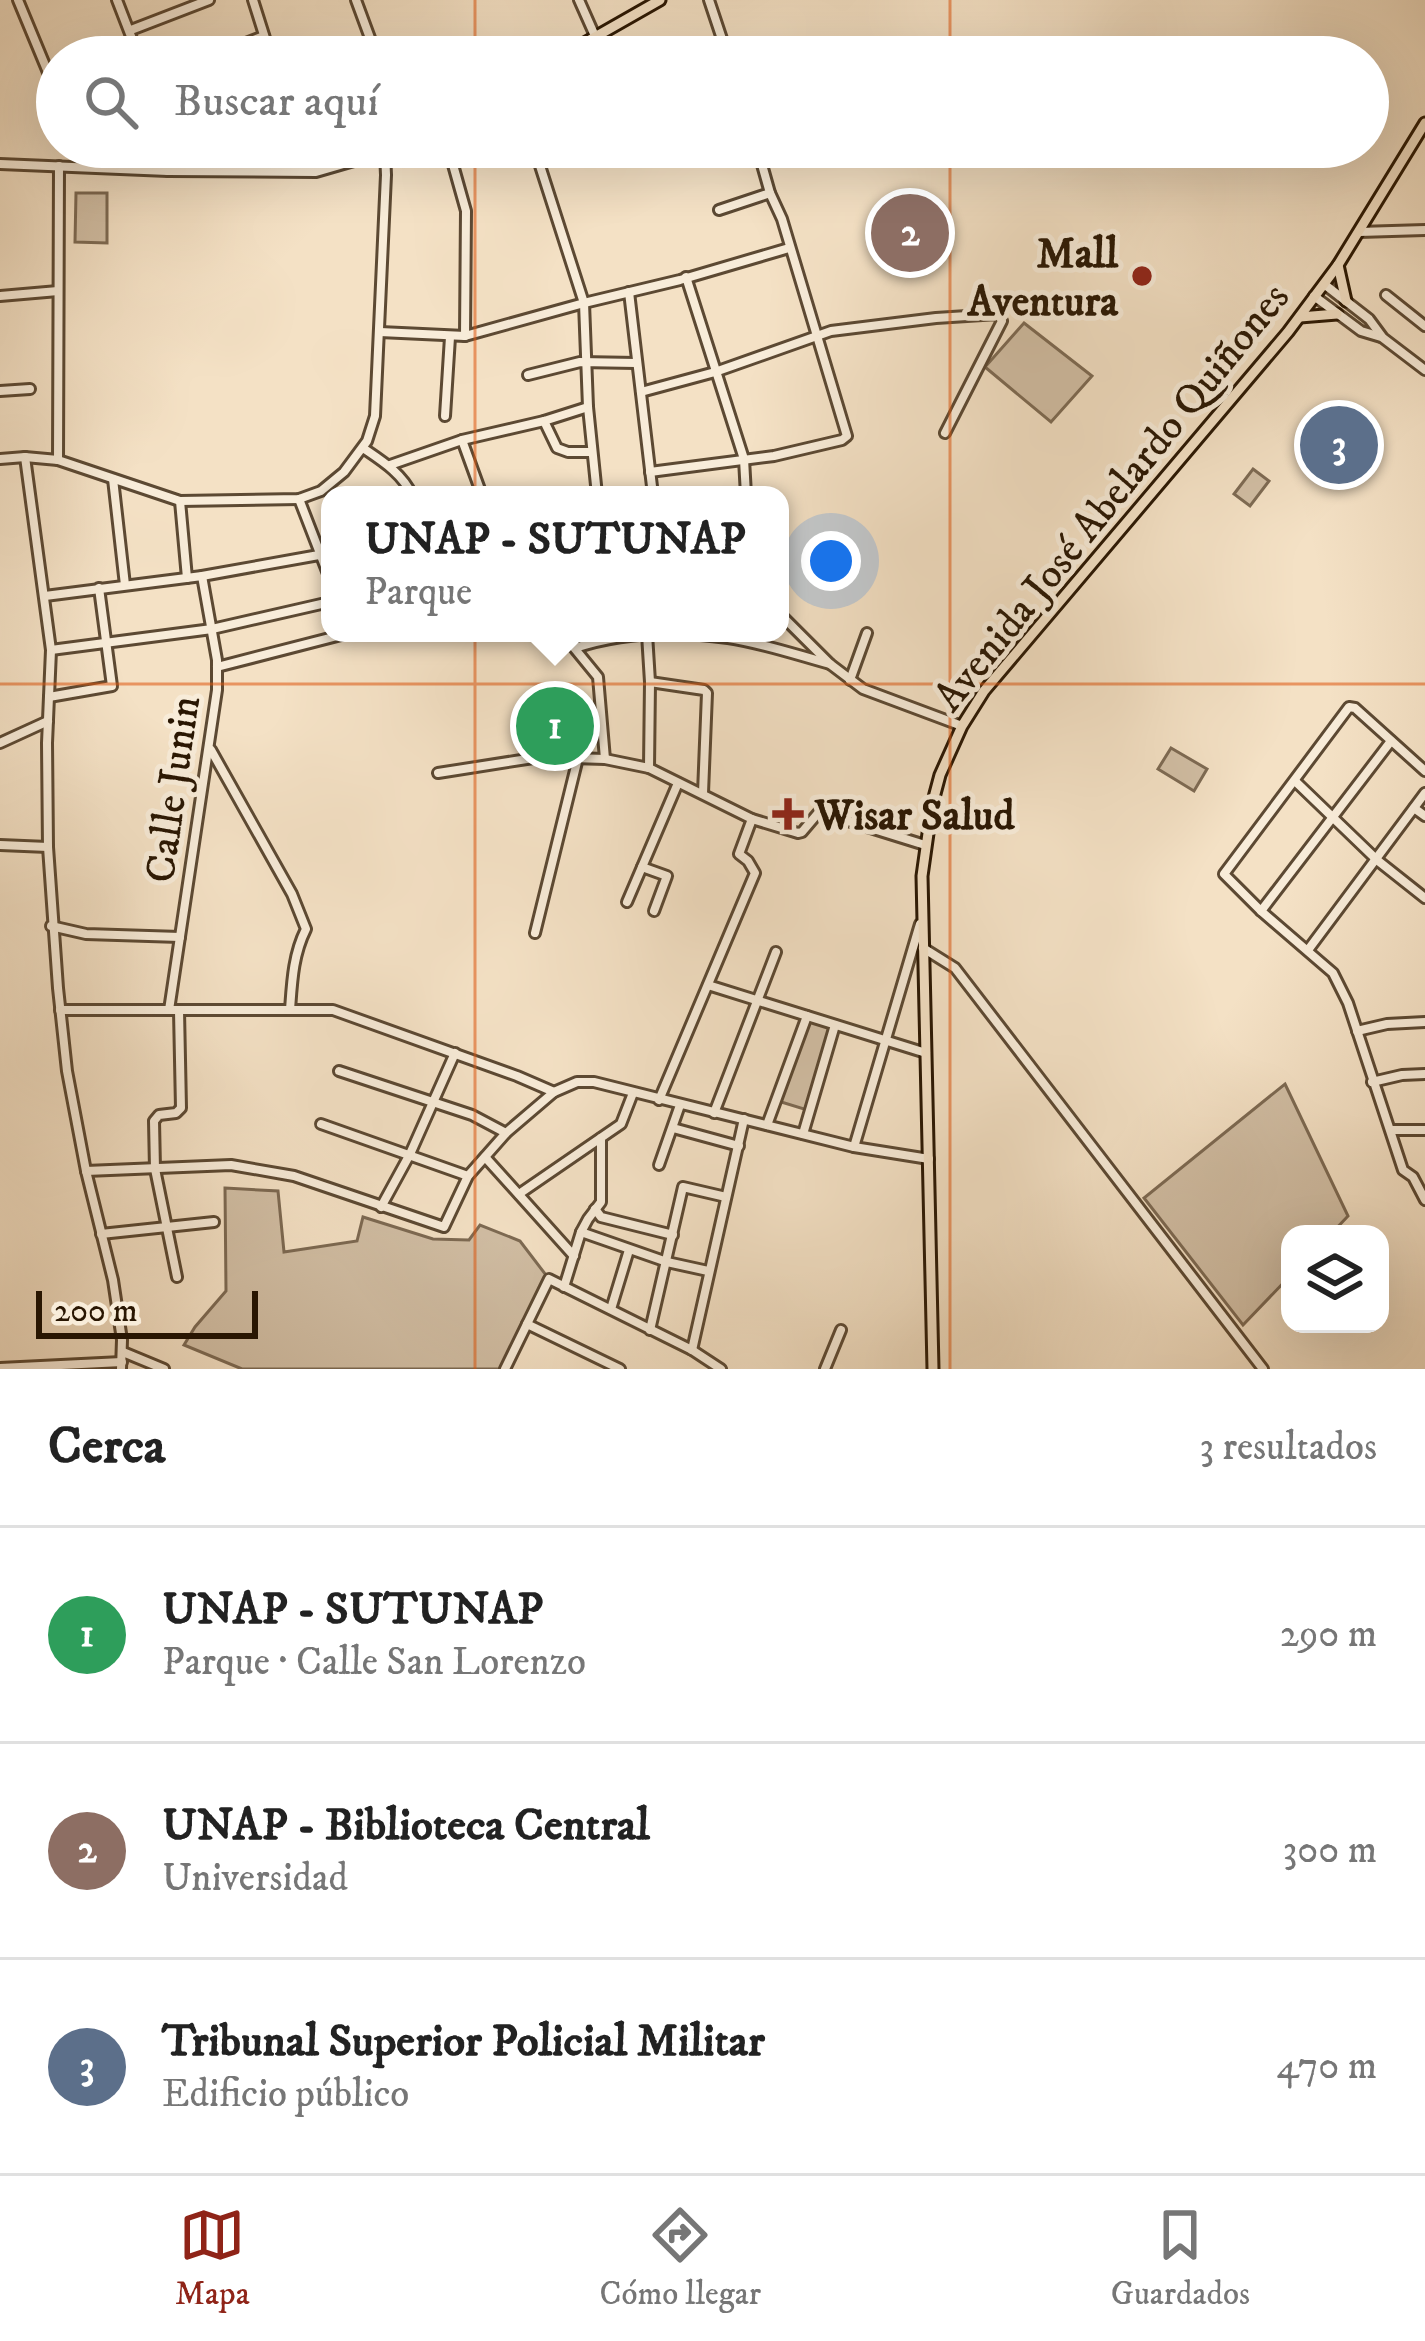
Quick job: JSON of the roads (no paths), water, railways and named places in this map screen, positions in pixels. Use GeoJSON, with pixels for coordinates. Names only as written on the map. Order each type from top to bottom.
{"type":"FeatureCollection","features":[{"type":"Feature","properties":{"kind":"main road"},"geometry":{"type":"LineString","coordinates":[[595,36],[660,0]]}},
{"type":"Feature","properties":{"kind":"main road","name":"Avenida José Abelardo Quiñones"},"geometry":{"type":"LineString","coordinates":[[933,1369],[922,916],[925,845],[940,775],[984,691],[1324,284],[1425,123]]}},
{"type":"Feature","properties":{"kind":"main road"},"geometry":{"type":"LineString","coordinates":[[1338,265],[1346,301]]}},
{"type":"Feature","properties":{"kind":"main road"},"geometry":{"type":"LineString","coordinates":[[1300,316],[1337,314]]}},
{"type":"Feature","properties":{"kind":"street"},"geometry":{"type":"LineString","coordinates":[[18,0],[36,43]]}},
{"type":"Feature","properties":{"kind":"street"},"geometry":{"type":"LineString","coordinates":[[117,0],[132,36]]}},
{"type":"Feature","properties":{"kind":"street"},"geometry":{"type":"LineString","coordinates":[[130,30],[209,0]]}},
{"type":"Feature","properties":{"kind":"street"},"geometry":{"type":"LineString","coordinates":[[253,0],[265,36]]}},
{"type":"Feature","properties":{"kind":"street"},"geometry":{"type":"LineString","coordinates":[[356,0],[369,36]]}},
{"type":"Feature","properties":{"kind":"street"},"geometry":{"type":"LineString","coordinates":[[579,0],[595,36]]}},
{"type":"Feature","properties":{"kind":"street"},"geometry":{"type":"LineString","coordinates":[[710,0],[721,36]]}},
{"type":"Feature","properties":{"kind":"street"},"geometry":{"type":"LineString","coordinates":[[0,164],[36,165]]}},
{"type":"Feature","properties":{"kind":"street"},"geometry":{"type":"LineString","coordinates":[[58,460],[59,168]]}},
{"type":"Feature","properties":{"kind":"street"},"geometry":{"type":"LineString","coordinates":[[103,168],[316,172],[329,168]]}},
{"type":"Feature","properties":{"kind":"street"},"geometry":{"type":"LineString","coordinates":[[327,486],[363,448],[375,416],[389,168]]}},
{"type":"Feature","properties":{"kind":"street"},"geometry":{"type":"LineString","coordinates":[[454,168],[466,211],[465,336]]}},
{"type":"Feature","properties":{"kind":"street"},"geometry":{"type":"LineString","coordinates":[[541,168],[584,303],[596,486]]}},
{"type":"Feature","properties":{"kind":"street"},"geometry":{"type":"LineString","coordinates":[[650,472],[774,456],[842,440],[847,434],[763,168]]}},
{"type":"Feature","properties":{"kind":"street"},"geometry":{"type":"LineString","coordinates":[[718,210],[770,193]]}},
{"type":"Feature","properties":{"kind":"street"},"geometry":{"type":"LineString","coordinates":[[1359,232],[1425,230]]}},
{"type":"Feature","properties":{"kind":"street"},"geometry":{"type":"LineString","coordinates":[[380,332],[465,336],[789,248]]}},
{"type":"Feature","properties":{"kind":"street"},"geometry":{"type":"LineString","coordinates":[[686,277],[744,459],[746,486]]}},
{"type":"Feature","properties":{"kind":"street"},"geometry":{"type":"LineString","coordinates":[[1324,284],[1425,370]]}},
{"type":"Feature","properties":{"kind":"street"},"geometry":{"type":"LineString","coordinates":[[0,296],[58,291]]}},
{"type":"Feature","properties":{"kind":"street"},"geometry":{"type":"LineString","coordinates":[[629,292],[652,486]]}},
{"type":"Feature","properties":{"kind":"street"},"geometry":{"type":"LineString","coordinates":[[1386,295],[1425,326]]}},
{"type":"Feature","properties":{"kind":"street"},"geometry":{"type":"LineString","coordinates":[[1314,296],[1361,331],[1383,338]]}},
{"type":"Feature","properties":{"kind":"street"},"geometry":{"type":"LineString","coordinates":[[640,392],[716,372],[831,331],[998,314],[1002,321],[945,433]]}},
{"type":"Feature","properties":{"kind":"street"},"geometry":{"type":"LineString","coordinates":[[445,416],[450,338]]}},
{"type":"Feature","properties":{"kind":"street"},"geometry":{"type":"LineString","coordinates":[[528,375],[585,362],[636,363]]}},
{"type":"Feature","properties":{"kind":"street"},"geometry":{"type":"LineString","coordinates":[[0,392],[30,388]]}},
{"type":"Feature","properties":{"kind":"street"},"geometry":{"type":"LineString","coordinates":[[389,465],[588,407]]}},
{"type":"Feature","properties":{"kind":"street"},"geometry":{"type":"LineString","coordinates":[[544,421],[557,448],[592,452]]}},
{"type":"Feature","properties":{"kind":"street"},"geometry":{"type":"LineString","coordinates":[[462,440],[479,486]]}},
{"type":"Feature","properties":{"kind":"street"},"geometry":{"type":"LineString","coordinates":[[363,448],[389,465],[408,486]]}},
{"type":"Feature","properties":{"kind":"street"},"geometry":{"type":"LineString","coordinates":[[25,457],[52,650],[48,848],[60,1010],[86,1171],[113,1280],[122,1361]]}},
{"type":"Feature","properties":{"kind":"street"},"geometry":{"type":"LineString","coordinates":[[0,459],[58,460],[180,501],[299,499],[321,491]]}},
{"type":"Feature","properties":{"kind":"street"},"geometry":{"type":"LineString","coordinates":[[112,478],[125,585]]}},
{"type":"Feature","properties":{"kind":"street"},"geometry":{"type":"LineString","coordinates":[[299,499],[321,544]]}},
{"type":"Feature","properties":{"kind":"street"},"geometry":{"type":"LineString","coordinates":[[180,501],[187,578]]}},
{"type":"Feature","properties":{"kind":"street"},"geometry":{"type":"LineString","coordinates":[[45,596],[321,555]]}},
{"type":"Feature","properties":{"kind":"street","name":"Calle Junin"},"geometry":{"type":"LineString","coordinates":[[155,1169],[154,1121],[181,1108],[174,1011],[180,937],[210,748],[217,667],[202,576]]}},
{"type":"Feature","properties":{"kind":"street"},"geometry":{"type":"LineString","coordinates":[[49,697],[112,686],[99,588]]}},
{"type":"Feature","properties":{"kind":"street"},"geometry":{"type":"LineString","coordinates":[[52,650],[212,629],[321,604]]}},
{"type":"Feature","properties":{"kind":"street"},"geometry":{"type":"LineString","coordinates":[[789,623],[850,680],[962,726]]}},
{"type":"Feature","properties":{"kind":"street"},"geometry":{"type":"LineString","coordinates":[[850,680],[867,633]]}},
{"type":"Feature","properties":{"kind":"street"},"geometry":{"type":"LineString","coordinates":[[217,667],[321,640]]}},
{"type":"Feature","properties":{"kind":"street"},"geometry":{"type":"LineString","coordinates":[[570,642],[598,676],[605,759]]}},
{"type":"Feature","properties":{"kind":"street"},"geometry":{"type":"LineString","coordinates":[[575,648],[596,642]]}},
{"type":"Feature","properties":{"kind":"street"},"geometry":{"type":"LineString","coordinates":[[647,642],[649,768]]}},
{"type":"Feature","properties":{"kind":"street"},"geometry":{"type":"LineString","coordinates":[[753,642],[830,664]]}},
{"type":"Feature","properties":{"kind":"street"},"geometry":{"type":"LineString","coordinates":[[650,682],[706,693],[703,793]]}},
{"type":"Feature","properties":{"kind":"street"},"geometry":{"type":"LineString","coordinates":[[1425,771],[1355,708],[1348,709],[1225,872],[1261,911],[1333,973],[1348,1003],[1403,1170],[1425,1200]]}},
{"type":"Feature","properties":{"kind":"street"},"geometry":{"type":"LineString","coordinates":[[0,743],[48,721]]}},
{"type":"Feature","properties":{"kind":"street"},"geometry":{"type":"LineString","coordinates":[[1261,911],[1391,740]]}},
{"type":"Feature","properties":{"kind":"street"},"geometry":{"type":"LineString","coordinates":[[210,748],[292,894],[306,929],[293,965],[290,1010]]}},
{"type":"Feature","properties":{"kind":"street"},"geometry":{"type":"LineString","coordinates":[[438,773],[540,758],[605,759],[649,768],[752,819],[800,833],[819,812],[925,845]]}},
{"type":"Feature","properties":{"kind":"street"},"geometry":{"type":"LineString","coordinates":[[535,933],[578,758]]}},
{"type":"Feature","properties":{"kind":"street"},"geometry":{"type":"LineString","coordinates":[[1295,781],[1377,860],[1425,898]]}},
{"type":"Feature","properties":{"kind":"street"},"geometry":{"type":"LineString","coordinates":[[627,902],[678,782]]}},
{"type":"Feature","properties":{"kind":"street"},"geometry":{"type":"LineString","coordinates":[[1308,950],[1425,793]]}},
{"type":"Feature","properties":{"kind":"street"},"geometry":{"type":"LineString","coordinates":[[1414,808],[1425,816]]}},
{"type":"Feature","properties":{"kind":"street"},"geometry":{"type":"LineString","coordinates":[[659,1100],[755,873],[739,854],[752,819]]}},
{"type":"Feature","properties":{"kind":"street"},"geometry":{"type":"LineString","coordinates":[[0,845],[48,848]]}},
{"type":"Feature","properties":{"kind":"street"},"geometry":{"type":"LineString","coordinates":[[642,867],[667,876],[654,911]]}},
{"type":"Feature","properties":{"kind":"street"},"geometry":{"type":"LineString","coordinates":[[854,1147],[922,916]]}},
{"type":"Feature","properties":{"kind":"street"},"geometry":{"type":"LineString","coordinates":[[52,926],[86,934],[180,937]]}},
{"type":"Feature","properties":{"kind":"street"},"geometry":{"type":"LineString","coordinates":[[923,949],[955,968],[1263,1369]]}},
{"type":"Feature","properties":{"kind":"street"},"geometry":{"type":"LineString","coordinates":[[714,1113],[776,952]]}},
{"type":"Feature","properties":{"kind":"street"},"geometry":{"type":"LineString","coordinates":[[709,985],[927,1054]]}},
{"type":"Feature","properties":{"kind":"street"},"geometry":{"type":"LineString","coordinates":[[60,1010],[333,1010],[554,1092]]}},
{"type":"Feature","properties":{"kind":"street"},"geometry":{"type":"LineString","coordinates":[[767,1125],[807,1016]]}},
{"type":"Feature","properties":{"kind":"street"},"geometry":{"type":"LineString","coordinates":[[1357,1031],[1425,1022]]}},
{"type":"Feature","properties":{"kind":"street"},"geometry":{"type":"LineString","coordinates":[[803,1134],[836,1025]]}},
{"type":"Feature","properties":{"kind":"street"},"geometry":{"type":"LineString","coordinates":[[381,1207],[455,1053]]}},
{"type":"Feature","properties":{"kind":"street"},"geometry":{"type":"LineString","coordinates":[[339,1072],[472,1115],[506,1133]]}},
{"type":"Feature","properties":{"kind":"street"},"geometry":{"type":"LineString","coordinates":[[1372,1082],[1425,1074]]}},
{"type":"Feature","properties":{"kind":"street"},"geometry":{"type":"LineString","coordinates":[[86,1171],[231,1165],[294,1176],[444,1227],[468,1176],[506,1133],[554,1092],[577,1082],[594,1082],[854,1147],[928,1159]]}},
{"type":"Feature","properties":{"kind":"street"},"geometry":{"type":"LineString","coordinates":[[519,1194],[621,1124],[633,1094]]}},
{"type":"Feature","properties":{"kind":"street"},"geometry":{"type":"LineString","coordinates":[[659,1165],[680,1105]]}},
{"type":"Feature","properties":{"kind":"street"},"geometry":{"type":"LineString","coordinates":[[692,1350],[743,1119]]}},
{"type":"Feature","properties":{"kind":"street"},"geometry":{"type":"LineString","coordinates":[[321,1124],[468,1176]]}},
{"type":"Feature","properties":{"kind":"street"},"geometry":{"type":"LineString","coordinates":[[673,1128],[739,1146]]}},
{"type":"Feature","properties":{"kind":"street"},"geometry":{"type":"LineString","coordinates":[[1391,1130],[1425,1130]]}},
{"type":"Feature","properties":{"kind":"street"},"geometry":{"type":"LineString","coordinates":[[564,1287],[581,1232],[601,1202],[601,1138]]}},
{"type":"Feature","properties":{"kind":"street"},"geometry":{"type":"LineString","coordinates":[[485,1157],[574,1256]]}},
{"type":"Feature","properties":{"kind":"street"},"geometry":{"type":"LineString","coordinates":[[155,1169],[177,1277]]}},
{"type":"Feature","properties":{"kind":"street"},"geometry":{"type":"LineString","coordinates":[[1413,1178],[1425,1175]]}},
{"type":"Feature","properties":{"kind":"street"},"geometry":{"type":"LineString","coordinates":[[650,1330],[683,1187],[726,1197]]}},
{"type":"Feature","properties":{"kind":"street"},"geometry":{"type":"LineString","coordinates":[[595,1209],[601,1217],[673,1235]]}},
{"type":"Feature","properties":{"kind":"street"},"geometry":{"type":"LineString","coordinates":[[101,1234],[214,1222]]}},
{"type":"Feature","properties":{"kind":"street"},"geometry":{"type":"LineString","coordinates":[[581,1232],[708,1271]]}},
{"type":"Feature","properties":{"kind":"street"},"geometry":{"type":"LineString","coordinates":[[611,1309],[629,1250]]}},
{"type":"Feature","properties":{"kind":"street"},"geometry":{"type":"LineString","coordinates":[[505,1369],[549,1279],[721,1369]]}},
{"type":"Feature","properties":{"kind":"street"},"geometry":{"type":"LineString","coordinates":[[527,1324],[620,1369]]}},
{"type":"Feature","properties":{"kind":"street"},"geometry":{"type":"LineString","coordinates":[[825,1369],[841,1330]]}},
{"type":"Feature","properties":{"kind":"street"},"geometry":{"type":"LineString","coordinates":[[0,1368],[122,1361],[164,1369]]}},
{"type":"Feature","properties":{"kind":"place","name":"UNAP - Biblioteca Central"},"geometry":{"type":"Point","coordinates":[910,233]}},
{"type":"Feature","properties":{"kind":"place","name":"Mall Aventura"},"geometry":{"type":"Point","coordinates":[1142,276]}},
{"type":"Feature","properties":{"kind":"place","name":"Tribunal Superior Policial Militar"},"geometry":{"type":"Point","coordinates":[1339,445]}},
{"type":"Feature","properties":{"kind":"place","name":"UNAP - SUTUNAP"},"geometry":{"type":"Point","coordinates":[555,726]}},
{"type":"Feature","properties":{"kind":"place","name":"Wisar Salud"},"geometry":{"type":"Point","coordinates":[788,814]}}]}
